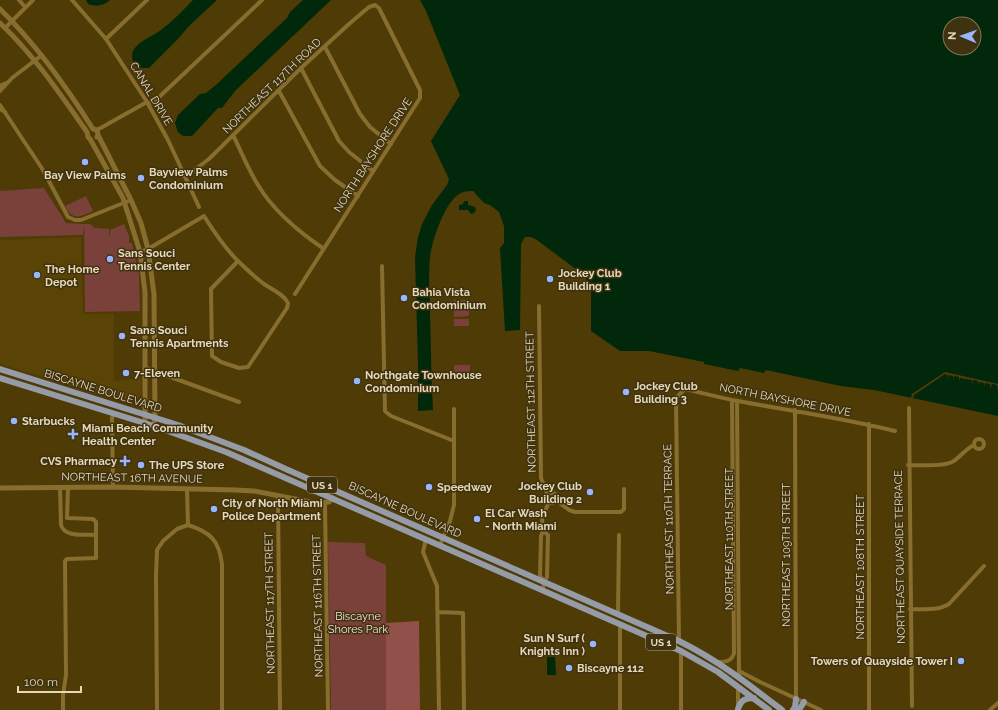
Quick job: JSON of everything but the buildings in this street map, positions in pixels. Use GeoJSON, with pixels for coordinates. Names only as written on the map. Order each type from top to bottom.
{"type":"FeatureCollection","features":[{"type":"Feature","properties":{"kind":"main road","name":"BISCAYNE BOULEVARD"},"geometry":{"type":"LineString","coordinates":[[0,369],[146,415],[244,450],[679,641],[739,673],[782,710]]}},
{"type":"Feature","properties":{"kind":"main road","name":"BISCAYNE BOULEVARD"},"geometry":{"type":"LineString","coordinates":[[0,378],[154,426],[231,454],[333,498],[681,651],[709,666],[769,710]]}},
{"type":"Feature","properties":{"kind":"main road"},"geometry":{"type":"LineString","coordinates":[[57,396],[76,393]]}},
{"type":"Feature","properties":{"kind":"main road"},"geometry":{"type":"LineString","coordinates":[[333,498],[338,495],[346,495]]}},
{"type":"Feature","properties":{"kind":"main road"},"geometry":{"type":"LineString","coordinates":[[738,709],[742,700],[745,698],[754,698]]}},
{"type":"Feature","properties":{"kind":"main road"},"geometry":{"type":"LineString","coordinates":[[793,710],[796,699]]}},
{"type":"Feature","properties":{"kind":"main road"},"geometry":{"type":"LineString","coordinates":[[799,710],[804,702]]}},
{"type":"Feature","properties":{"kind":"street"},"geometry":{"type":"LineString","coordinates":[[19,0],[26,7]]}},
{"type":"Feature","properties":{"kind":"street"},"geometry":{"type":"LineString","coordinates":[[5,28],[33,0]]}},
{"type":"Feature","properties":{"kind":"street","name":"CANAL DRIVE"},"geometry":{"type":"LineString","coordinates":[[72,0],[106,39],[147,103],[168,140],[199,207]]}},
{"type":"Feature","properties":{"kind":"street"},"geometry":{"type":"LineString","coordinates":[[106,39],[147,0]]}},
{"type":"Feature","properties":{"kind":"street"},"geometry":{"type":"LineString","coordinates":[[87,132],[90,129],[96,131],[156,99],[262,0]]}},
{"type":"Feature","properties":{"kind":"street","name":"NORTH BAYSHORE DRIVE"},"geometry":{"type":"LineString","coordinates":[[295,294],[420,98],[420,90],[379,8],[375,5],[369,6]]}},
{"type":"Feature","properties":{"kind":"street","name":"NORTHEAST 117TH ROAD"},"geometry":{"type":"LineString","coordinates":[[186,177],[209,159],[301,68],[369,6]]}},
{"type":"Feature","properties":{"kind":"street"},"geometry":{"type":"LineString","coordinates":[[0,10],[12,21],[42,55],[96,131],[141,223],[148,249],[154,294],[154,426]]}},
{"type":"Feature","properties":{"kind":"street"},"geometry":{"type":"LineString","coordinates":[[0,22],[34,60],[87,132],[87,136],[124,202],[140,252],[145,292],[145,423]]}},
{"type":"Feature","properties":{"kind":"street"},"geometry":{"type":"LineString","coordinates":[[325,47],[360,114],[370,128],[391,144]]}},
{"type":"Feature","properties":{"kind":"street"},"geometry":{"type":"LineString","coordinates":[[0,86],[42,55]]}},
{"type":"Feature","properties":{"kind":"street"},"geometry":{"type":"LineString","coordinates":[[301,68],[339,141],[349,152],[373,172]]}},
{"type":"Feature","properties":{"kind":"street"},"geometry":{"type":"LineString","coordinates":[[0,91],[6,83]]}},
{"type":"Feature","properties":{"kind":"street"},"geometry":{"type":"LineString","coordinates":[[279,91],[320,166],[335,180],[358,196]]}},
{"type":"Feature","properties":{"kind":"street"},"geometry":{"type":"LineString","coordinates":[[0,105],[43,170],[68,217],[78,220],[131,200]]}},
{"type":"Feature","properties":{"kind":"street"},"geometry":{"type":"LineString","coordinates":[[0,109],[5,112]]}},
{"type":"Feature","properties":{"kind":"street"},"geometry":{"type":"LineString","coordinates":[[90,139],[95,139],[96,131]]}},
{"type":"Feature","properties":{"kind":"street"},"geometry":{"type":"LineString","coordinates":[[233,135],[258,185],[272,205],[290,223],[324,249]]}},
{"type":"Feature","properties":{"kind":"street"},"geometry":{"type":"LineString","coordinates":[[140,252],[148,249],[204,216],[219,238],[238,261],[264,284],[286,299],[288,303],[283,315],[248,367],[239,368],[221,362],[212,356],[211,288],[238,261]]}},
{"type":"Feature","properties":{"kind":"street"},"geometry":{"type":"LineString","coordinates":[[382,266],[385,411],[391,416],[454,441]]}},
{"type":"Feature","properties":{"kind":"street","name":"NORTHEAST 112TH STREET"},"geometry":{"type":"LineString","coordinates":[[539,306],[541,478],[548,496]]}},
{"type":"Feature","properties":{"kind":"street"},"geometry":{"type":"LineString","coordinates":[[146,368],[155,370],[239,402]]}},
{"type":"Feature","properties":{"kind":"street","name":"NORTH BAYSHORE DRIVE"},"geometry":{"type":"LineString","coordinates":[[676,398],[685,389],[737,401],[869,424],[895,431]]}},
{"type":"Feature","properties":{"kind":"street","name":"NORTHEAST 110TH TERRACE"},"geometry":{"type":"LineString","coordinates":[[676,398],[679,641]]}},
{"type":"Feature","properties":{"kind":"street","name":"NORTHEAST 110TH STREET"},"geometry":{"type":"LineString","coordinates":[[719,662],[730,660],[734,653],[732,400]]}},
{"type":"Feature","properties":{"kind":"street","name":"NORTHEAST 110TH STREET"},"geometry":{"type":"LineString","coordinates":[[737,401],[739,673]]}},
{"type":"Feature","properties":{"kind":"street","name":"NORTHEAST QUAYSIDE TERRACE"},"geometry":{"type":"LineString","coordinates":[[909,408],[908,465],[912,706]]}},
{"type":"Feature","properties":{"kind":"street"},"geometry":{"type":"LineString","coordinates":[[440,545],[454,505],[454,409]]}},
{"type":"Feature","properties":{"kind":"street","name":"NORTHEAST 109TH STREET"},"geometry":{"type":"LineString","coordinates":[[794,410],[796,699]]}},
{"type":"Feature","properties":{"kind":"street"},"geometry":{"type":"LineString","coordinates":[[113,487],[112,418],[114,413]]}},
{"type":"Feature","properties":{"kind":"street","name":"NORTHEAST 108TH STREET"},"geometry":{"type":"LineString","coordinates":[[868,710],[869,424]]}},
{"type":"Feature","properties":{"kind":"street"},"geometry":{"type":"LineString","coordinates":[[908,465],[947,464],[953,462],[974,445]]}},
{"type":"Feature","properties":{"kind":"street"},"geometry":{"type":"LineString","coordinates":[[60,487],[62,528],[69,534],[96,535]]}},
{"type":"Feature","properties":{"kind":"street"},"geometry":{"type":"LineString","coordinates":[[63,710],[63,695],[66,675],[65,561],[67,559],[96,558],[96,522],[95,520],[68,518],[68,487]]}},
{"type":"Feature","properties":{"kind":"street","name":"NORTHEAST 16TH AVENUE"},"geometry":{"type":"LineString","coordinates":[[0,488],[113,487],[250,490],[316,503],[329,502],[333,498]]}},
{"type":"Feature","properties":{"kind":"street"},"geometry":{"type":"LineString","coordinates":[[188,489],[188,525]]}},
{"type":"Feature","properties":{"kind":"street"},"geometry":{"type":"LineString","coordinates":[[549,502],[554,503],[556,501],[574,512],[623,511],[624,489]]}},
{"type":"Feature","properties":{"kind":"street"},"geometry":{"type":"LineString","coordinates":[[544,590],[544,582],[547,577],[548,535],[544,531],[542,518],[549,502],[548,496],[552,493],[555,494],[557,498],[556,501]]}},
{"type":"Feature","properties":{"kind":"street","name":"NORTHEAST 117TH STREET"},"geometry":{"type":"LineString","coordinates":[[278,496],[280,710]]}},
{"type":"Feature","properties":{"kind":"street","name":"NORTHEAST 116TH STREET"},"geometry":{"type":"LineString","coordinates":[[325,502],[328,710]]}},
{"type":"Feature","properties":{"kind":"street"},"geometry":{"type":"LineString","coordinates":[[61,512],[68,512]]}},
{"type":"Feature","properties":{"kind":"street"},"geometry":{"type":"LineString","coordinates":[[157,710],[156,550],[163,541],[178,528],[188,525],[206,533],[214,540],[220,551],[222,564],[222,710]]}},
{"type":"Feature","properties":{"kind":"street"},"geometry":{"type":"LineString","coordinates":[[544,531],[541,536],[540,576],[544,582]]}},
{"type":"Feature","properties":{"kind":"street"},"geometry":{"type":"LineString","coordinates":[[618,614],[619,536]]}},
{"type":"Feature","properties":{"kind":"street"},"geometry":{"type":"LineString","coordinates":[[426,539],[423,545],[423,552],[438,586],[439,710]]}},
{"type":"Feature","properties":{"kind":"street"},"geometry":{"type":"LineString","coordinates":[[541,547],[547,547]]}},
{"type":"Feature","properties":{"kind":"street"},"geometry":{"type":"LineString","coordinates":[[910,609],[931,609],[944,607],[949,604],[984,566]]}},
{"type":"Feature","properties":{"kind":"street"},"geometry":{"type":"LineString","coordinates":[[438,612],[463,613],[464,710]]}},
{"type":"Feature","properties":{"kind":"street"},"geometry":{"type":"LineString","coordinates":[[620,624],[620,710]]}},
{"type":"Feature","properties":{"kind":"street"},"geometry":{"type":"LineString","coordinates":[[681,651],[681,710]]}},
{"type":"Feature","properties":{"kind":"street"},"geometry":{"type":"LineString","coordinates":[[739,673],[821,710]]}},
{"type":"Feature","properties":{"kind":"street"},"geometry":{"type":"LineString","coordinates":[[738,686],[738,709]]}},
{"type":"Feature","properties":{"kind":"street"},"geometry":{"type":"LineString","coordinates":[[990,710],[998,703]]}},
{"type":"Feature","properties":{"kind":"shaded area"},"geometry":{"type":"Polygon","coordinates":[[[86,0],[110,0],[103,5],[97,6],[88,4],[86,0]]]}},
{"type":"Feature","properties":{"kind":"shaded area"},"geometry":{"type":"Polygon","coordinates":[[[193,0],[217,0],[189,26],[149,68],[140,68],[136,66],[133,62],[132,56],[133,51],[137,46],[165,27],[193,0]]]}},
{"type":"Feature","properties":{"kind":"shaded area"},"geometry":{"type":"Polygon","coordinates":[[[303,0],[331,0],[235,91],[222,108],[218,108],[192,136],[183,136],[178,132],[175,123],[178,115],[200,94],[206,93],[217,84],[287,18],[290,12],[303,0]]]}},
{"type":"Feature","properties":{"kind":"shaded area"},"geometry":{"type":"Polygon","coordinates":[[[420,0],[998,0],[998,416],[874,390],[841,386],[766,370],[764,373],[740,368],[738,371],[704,364],[704,362],[649,351],[620,351],[591,331],[591,291],[585,276],[531,237],[525,237],[521,244],[520,330],[505,331],[500,248],[504,243],[504,226],[499,212],[490,205],[484,203],[473,191],[461,193],[455,197],[450,204],[440,222],[431,250],[429,278],[433,410],[418,411],[415,257],[418,237],[422,224],[432,205],[447,185],[449,179],[431,141],[460,95],[426,11],[420,0]]]}},
{"type":"Feature","properties":{"kind":"shaded area"},"geometry":{"type":"Polygon","coordinates":[[[464,201],[468,201],[468,205],[475,207],[476,210],[474,213],[471,214],[468,210],[459,210],[459,205],[463,204],[464,201]]]}},
{"type":"Feature","properties":{"kind":"shaded area"},"geometry":{"type":"Polygon","coordinates":[[[81,237],[83,314],[114,314],[114,381],[142,378],[141,407],[0,364],[0,240],[81,237]]]}},
{"type":"Feature","properties":{"kind":"shaded area"},"geometry":{"type":"Polygon","coordinates":[[[419,621],[420,710],[386,710],[386,623],[419,621]]]}},
{"type":"Feature","properties":{"kind":"shaded area"},"geometry":{"type":"Polygon","coordinates":[[[547,657],[555,657],[556,675],[547,675],[547,657]]]}},
{"type":"Feature","properties":{"kind":"green space"},"geometry":{"type":"Polygon","coordinates":[[[44,188],[66,223],[84,224],[83,235],[0,237],[0,191],[44,188]]]}},
{"type":"Feature","properties":{"kind":"green space"},"geometry":{"type":"Polygon","coordinates":[[[86,196],[93,211],[80,216],[70,214],[65,206],[86,196]]]}},
{"type":"Feature","properties":{"kind":"green space","name":"Sans Souci Tennis Center"},"geometry":{"type":"Polygon","coordinates":[[[84,224],[90,224],[95,228],[109,229],[109,236],[116,237],[110,236],[110,230],[124,224],[129,236],[129,243],[132,243],[139,275],[140,311],[85,312],[84,224]]]}},
{"type":"Feature","properties":{"kind":"green space"},"geometry":{"type":"Polygon","coordinates":[[[454,300],[469,300],[469,307],[454,307],[454,300]]]}},
{"type":"Feature","properties":{"kind":"green space"},"geometry":{"type":"Polygon","coordinates":[[[469,309],[469,316],[454,317],[454,310],[469,309]]]}},
{"type":"Feature","properties":{"kind":"green space"},"geometry":{"type":"Polygon","coordinates":[[[454,319],[469,319],[469,326],[454,326],[454,319]]]}},
{"type":"Feature","properties":{"kind":"green space"},"geometry":{"type":"Polygon","coordinates":[[[454,365],[470,365],[470,377],[454,377],[454,365]]]}},
{"type":"Feature","properties":{"kind":"green space","name":"Biscayne Shores Park"},"geometry":{"type":"Polygon","coordinates":[[[328,542],[365,543],[366,556],[386,565],[386,710],[331,710],[328,542]]]}},
{"type":"Feature","properties":{"kind":"pier"},"geometry":{"type":"Polygon","coordinates":[[[945,372],[998,384],[997,390],[997,385],[992,384],[990,389],[990,384],[985,383],[984,387],[984,383],[979,382],[978,386],[978,381],[973,380],[972,385],[972,380],[960,378],[959,382],[959,377],[954,376],[953,381],[953,376],[948,375],[947,380],[947,375],[945,374],[911,398],[912,394],[945,372]]]}},
{"type":"Feature","properties":{"kind":"place","name":"Bay View Palms"},"geometry":{"type":"Point","coordinates":[85,162]}},
{"type":"Feature","properties":{"kind":"place","name":"Bayview Palms Condominium"},"geometry":{"type":"Point","coordinates":[141,178]}},
{"type":"Feature","properties":{"kind":"place","name":"Sans Souci Tennis Center"},"geometry":{"type":"Point","coordinates":[110,259]}},
{"type":"Feature","properties":{"kind":"place","name":"The Home Depot"},"geometry":{"type":"Point","coordinates":[37,275]}},
{"type":"Feature","properties":{"kind":"place","name":"Jockey Club Building 1"},"geometry":{"type":"Point","coordinates":[550,279]}},
{"type":"Feature","properties":{"kind":"place","name":"Bahia Vista Condominium"},"geometry":{"type":"Point","coordinates":[404,298]}},
{"type":"Feature","properties":{"kind":"place","name":"Sans Souci Tennis Apartments"},"geometry":{"type":"Point","coordinates":[122,336]}},
{"type":"Feature","properties":{"kind":"place","name":"7-Eleven"},"geometry":{"type":"Point","coordinates":[126,373]}},
{"type":"Feature","properties":{"kind":"place","name":"Northgate Townhouse Condominium"},"geometry":{"type":"Point","coordinates":[357,381]}},
{"type":"Feature","properties":{"kind":"place","name":"Jockey Club Building 3"},"geometry":{"type":"Point","coordinates":[626,392]}},
{"type":"Feature","properties":{"kind":"place","name":"Starbucks"},"geometry":{"type":"Point","coordinates":[14,421]}},
{"type":"Feature","properties":{"kind":"place","name":"Miami Beach Community Health Center"},"geometry":{"type":"Point","coordinates":[73,434]}},
{"type":"Feature","properties":{"kind":"place","name":"CVS Pharmacy"},"geometry":{"type":"Point","coordinates":[125,461]}},
{"type":"Feature","properties":{"kind":"place","name":"The UPS Store"},"geometry":{"type":"Point","coordinates":[141,465]}},
{"type":"Feature","properties":{"kind":"place","name":"Speedway"},"geometry":{"type":"Point","coordinates":[429,487]}},
{"type":"Feature","properties":{"kind":"place","name":"Jockey Club Building 2"},"geometry":{"type":"Point","coordinates":[590,492]}},
{"type":"Feature","properties":{"kind":"place","name":"City of North Miami Police Department"},"geometry":{"type":"Point","coordinates":[214,509]}},
{"type":"Feature","properties":{"kind":"place","name":"El Car Wash - North Miami"},"geometry":{"type":"Point","coordinates":[477,519]}},
{"type":"Feature","properties":{"kind":"place","name":"Sun N Surf ( Knights Inn )"},"geometry":{"type":"Point","coordinates":[593,644]}},
{"type":"Feature","properties":{"kind":"place","name":"Towers of Quayside Tower I"},"geometry":{"type":"Point","coordinates":[961,661]}},
{"type":"Feature","properties":{"kind":"place","name":"Biscayne 112"},"geometry":{"type":"Point","coordinates":[569,668]}}]}
